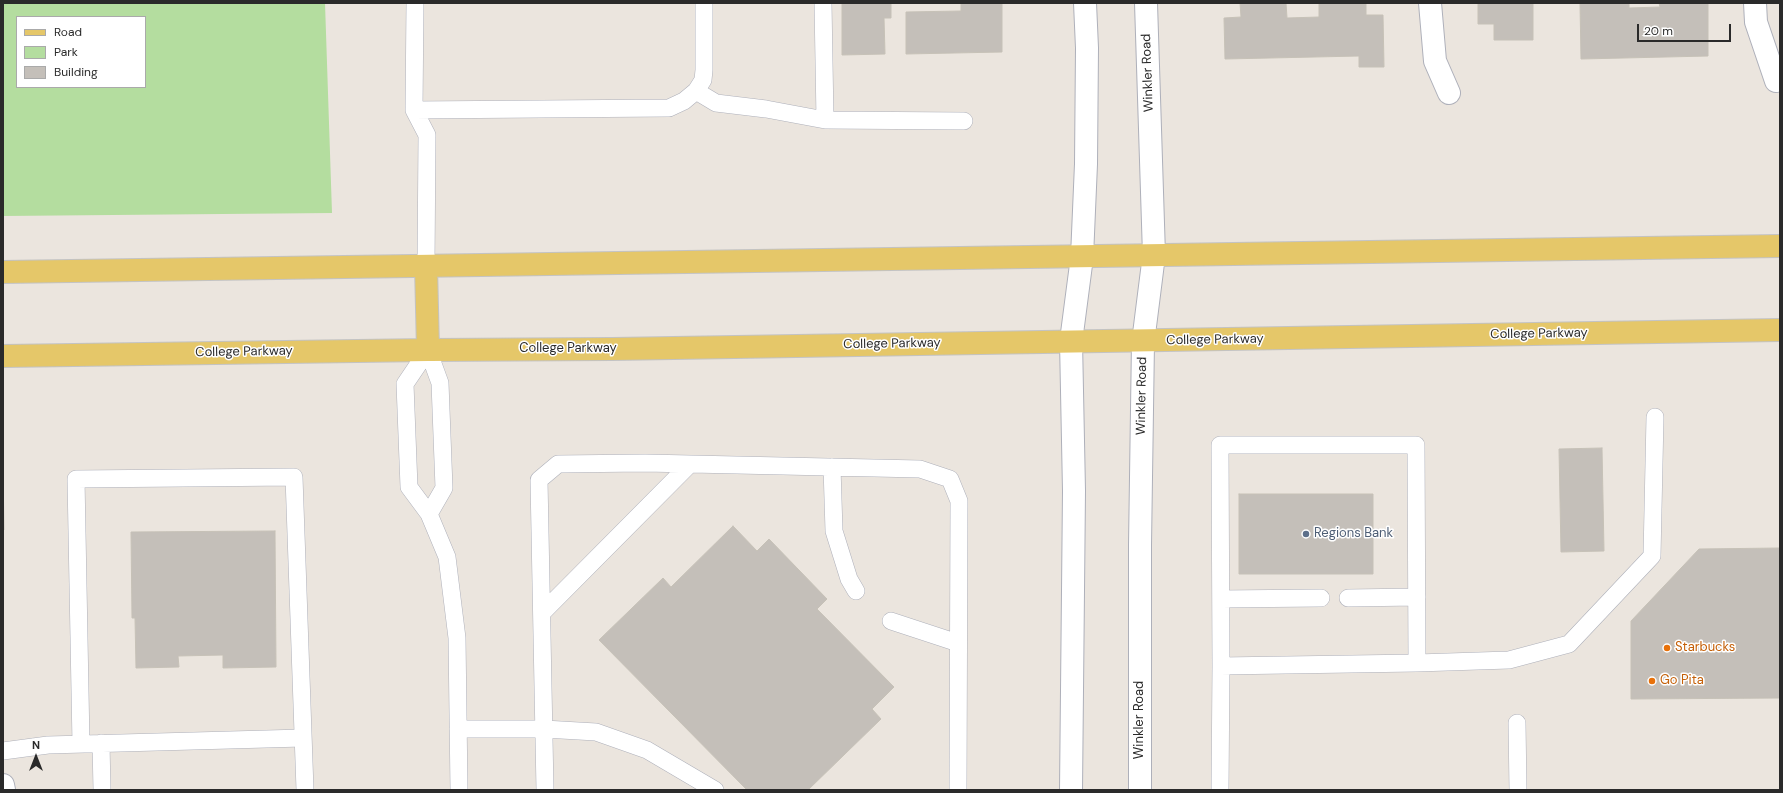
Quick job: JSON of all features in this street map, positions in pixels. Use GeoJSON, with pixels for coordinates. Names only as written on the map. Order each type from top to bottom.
{"type":"FeatureCollection","features":[{"type":"Feature","properties":{"kind":"main road"},"geometry":{"type":"LineString","coordinates":[[3,272],[1780,246]]}},
{"type":"Feature","properties":{"kind":"main road"},"geometry":{"type":"LineString","coordinates":[[426,266],[428,350]]}},
{"type":"Feature","properties":{"kind":"main road","name":"College Parkway"},"geometry":{"type":"LineString","coordinates":[[3,356],[612,349],[1072,341],[1143,342],[1780,330]]}},
{"type":"Feature","properties":{"kind":"street"},"geometry":{"type":"LineString","coordinates":[[1071,790],[1074,491],[1072,341],[1082,256],[1086,164],[1087,48],[1085,3]]}},
{"type":"Feature","properties":{"kind":"street","name":"Winkler Road"},"geometry":{"type":"LineString","coordinates":[[1140,790],[1140,545],[1143,342],[1154,255],[1146,3]]}},
{"type":"Feature","properties":{"kind":"street"},"geometry":{"type":"LineString","coordinates":[[1430,3],[1435,61],[1449,93]]}},
{"type":"Feature","properties":{"kind":"street"},"geometry":{"type":"LineString","coordinates":[[1755,3],[1756,22],[1776,81]]}},
{"type":"Feature","properties":{"kind":"street"},"geometry":{"type":"LineString","coordinates":[[3,786],[4,790]]}},
{"type":"Feature","properties":{"kind":"lane"},"geometry":{"type":"LineString","coordinates":[[415,3],[414,110],[427,135],[426,266]]}},
{"type":"Feature","properties":{"kind":"lane"},"geometry":{"type":"LineString","coordinates":[[414,110],[669,108],[684,100],[696,91],[703,80],[704,3]]}},
{"type":"Feature","properties":{"kind":"lane"},"geometry":{"type":"LineString","coordinates":[[823,3],[825,120]]}},
{"type":"Feature","properties":{"kind":"lane"},"geometry":{"type":"LineString","coordinates":[[696,91],[716,103],[766,109],[825,120],[964,121]]}},
{"type":"Feature","properties":{"kind":"lane"},"geometry":{"type":"LineString","coordinates":[[428,350],[440,384],[444,488],[429,514]]}},
{"type":"Feature","properties":{"kind":"lane"},"geometry":{"type":"LineString","coordinates":[[428,350],[405,384],[409,487],[429,514],[447,556],[457,638],[459,790]]}},
{"type":"Feature","properties":{"kind":"lane"},"geometry":{"type":"LineString","coordinates":[[1221,666],[1509,660],[1569,644],[1652,556],[1655,417]]}},
{"type":"Feature","properties":{"kind":"lane"},"geometry":{"type":"LineString","coordinates":[[1220,790],[1220,445],[1416,445],[1417,663]]}},
{"type":"Feature","properties":{"kind":"lane"},"geometry":{"type":"LineString","coordinates":[[545,790],[539,480],[558,464],[690,464],[920,469],[950,479],[959,501],[958,790]]}},
{"type":"Feature","properties":{"kind":"lane"},"geometry":{"type":"LineString","coordinates":[[542,612],[690,464]]}},
{"type":"Feature","properties":{"kind":"lane"},"geometry":{"type":"LineString","coordinates":[[832,467],[834,531],[849,579],[856,591]]}},
{"type":"Feature","properties":{"kind":"lane"},"geometry":{"type":"LineString","coordinates":[[81,744],[76,479],[294,477],[305,790]]}},
{"type":"Feature","properties":{"kind":"lane"},"geometry":{"type":"LineString","coordinates":[[1348,598],[1417,597]]}},
{"type":"Feature","properties":{"kind":"lane"},"geometry":{"type":"LineString","coordinates":[[1221,599],[1321,598]]}},
{"type":"Feature","properties":{"kind":"lane"},"geometry":{"type":"LineString","coordinates":[[891,621],[958,643]]}},
{"type":"Feature","properties":{"kind":"lane"},"geometry":{"type":"LineString","coordinates":[[1517,723],[1518,790]]}},
{"type":"Feature","properties":{"kind":"lane"},"geometry":{"type":"LineString","coordinates":[[458,729],[544,729],[596,732],[647,750],[715,790]]}},
{"type":"Feature","properties":{"kind":"lane"},"geometry":{"type":"LineString","coordinates":[[3,751],[48,745],[304,738]]}},
{"type":"Feature","properties":{"kind":"lane"},"geometry":{"type":"LineString","coordinates":[[101,743],[102,790]]}},
{"type":"Feature","properties":{"kind":"green space"},"geometry":{"type":"Polygon","coordinates":[[[3,3],[325,3],[332,213],[3,216],[3,3]]]}},
{"type":"Feature","properties":{"kind":"building"},"geometry":{"type":"Polygon","coordinates":[[[842,3],[891,3],[891,18],[884,18],[885,54],[842,55],[842,3]]]}},
{"type":"Feature","properties":{"kind":"building"},"geometry":{"type":"Polygon","coordinates":[[[961,3],[1002,3],[1002,52],[906,54],[906,12],[961,11],[961,3]]]}},
{"type":"Feature","properties":{"kind":"building"},"geometry":{"type":"Polygon","coordinates":[[[1240,3],[1286,3],[1287,18],[1319,17],[1319,3],[1366,3],[1366,15],[1383,15],[1384,67],[1359,67],[1359,56],[1225,59],[1224,18],[1241,17],[1240,3]]]}},
{"type":"Feature","properties":{"kind":"building"},"geometry":{"type":"Polygon","coordinates":[[[1478,3],[1533,3],[1533,40],[1494,40],[1494,24],[1478,24],[1478,3]]]}},
{"type":"Feature","properties":{"kind":"building"},"geometry":{"type":"Polygon","coordinates":[[[1580,3],[1629,3],[1629,8],[1660,7],[1659,3],[1708,3],[1708,56],[1581,59],[1580,3]]]}},
{"type":"Feature","properties":{"kind":"building"},"geometry":{"type":"Polygon","coordinates":[[[1602,448],[1604,551],[1561,552],[1559,449],[1602,448]]]}},
{"type":"Feature","properties":{"kind":"building"},"geometry":{"type":"Polygon","coordinates":[[[3,471],[4,530],[3,530],[3,471]]]}},
{"type":"Feature","properties":{"kind":"building","name":"Regions Bank"},"geometry":{"type":"Polygon","coordinates":[[[1239,494],[1373,494],[1373,574],[1239,574],[1239,494]]]}},
{"type":"Feature","properties":{"kind":"building"},"geometry":{"type":"Polygon","coordinates":[[[733,526],[757,551],[769,539],[827,599],[817,609],[894,687],[872,709],[881,719],[808,790],[747,790],[599,640],[663,578],[671,587],[733,526]]]}},
{"type":"Feature","properties":{"kind":"building"},"geometry":{"type":"Polygon","coordinates":[[[275,531],[276,667],[223,668],[223,655],[178,656],[179,667],[136,668],[135,618],[132,618],[131,532],[275,531]]]}},
{"type":"Feature","properties":{"kind":"building"},"geometry":{"type":"Polygon","coordinates":[[[1780,548],[1780,698],[1631,699],[1631,621],[1699,549],[1780,548]]]}},
{"type":"Feature","properties":{"kind":"place","name":"Regions Bank"},"geometry":{"type":"Point","coordinates":[1306,534]}},
{"type":"Feature","properties":{"kind":"place","name":"Starbucks"},"geometry":{"type":"Point","coordinates":[1667,648]}},
{"type":"Feature","properties":{"kind":"place","name":"Go Pita"},"geometry":{"type":"Point","coordinates":[1652,681]}}]}
